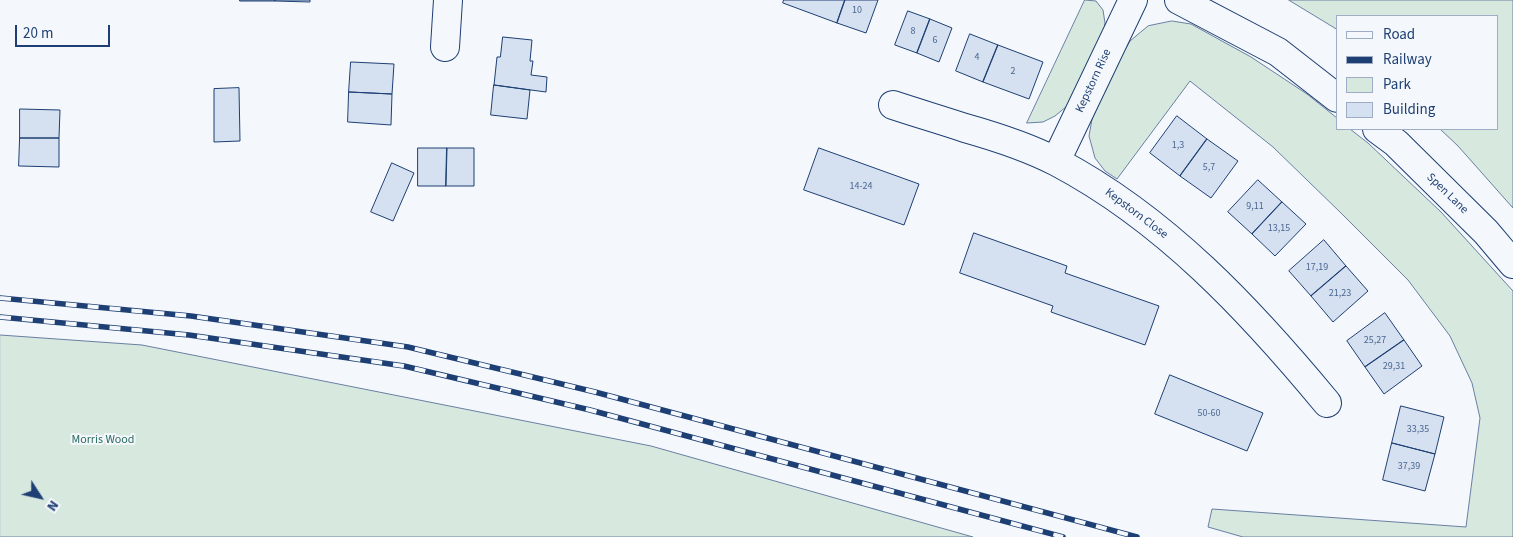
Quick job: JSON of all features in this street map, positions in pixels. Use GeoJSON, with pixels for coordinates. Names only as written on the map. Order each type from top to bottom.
{"type":"FeatureCollection","features":[{"type":"Feature","properties":{"kind":"street"},"geometry":{"type":"LineString","coordinates":[[445,47],[448,0]]}},
{"type":"Feature","properties":{"kind":"street","name":"Kepstorn Rise"},"geometry":{"type":"LineString","coordinates":[[1056,161],[1132,0]]}},
{"type":"Feature","properties":{"kind":"street"},"geometry":{"type":"LineString","coordinates":[[1179,0],[1278,52],[1336,97]]}},
{"type":"Feature","properties":{"kind":"street","name":"Kepstorn Close"},"geometry":{"type":"LineString","coordinates":[[893,105],[1009,141],[1056,161],[1104,189],[1142,216],[1190,256],[1238,303],[1293,362],[1327,403]]}},
{"type":"Feature","properties":{"kind":"street","name":"Spen Lane"},"geometry":{"type":"LineString","coordinates":[[1378,130],[1396,143],[1486,232],[1513,264]]}},
{"type":"Feature","properties":{"kind":"green space"},"geometry":{"type":"Polygon","coordinates":[[[1085,0],[1096,1],[1103,10],[1105,23],[1103,36],[1067,106],[1055,116],[1043,122],[1027,123],[1085,0]]]}},
{"type":"Feature","properties":{"kind":"green space"},"geometry":{"type":"Polygon","coordinates":[[[1289,0],[1513,0],[1513,208],[1458,146],[1441,130],[1498,130],[1498,15],[1336,15],[1336,28],[1289,0]]]}},
{"type":"Feature","properties":{"kind":"green space"},"geometry":{"type":"Polygon","coordinates":[[[1172,21],[1191,24],[1251,57],[1307,94],[1336,117],[1336,130],[1351,130],[1368,143],[1441,212],[1513,291],[1513,537],[1243,537],[1208,527],[1212,509],[1466,527],[1480,418],[1472,383],[1450,336],[1408,280],[1273,147],[1190,81],[1117,179],[1105,171],[1095,158],[1089,136],[1092,119],[1117,63],[1130,41],[1148,26],[1172,21]]]}},
{"type":"Feature","properties":{"kind":"green space","name":"Morris Wood"},"geometry":{"type":"Polygon","coordinates":[[[0,335],[142,345],[651,446],[973,537],[0,537],[0,335]]]}},
{"type":"Feature","properties":{"kind":"building"},"geometry":{"type":"Polygon","coordinates":[[[275,0],[275,1],[240,1],[275,0]]]}},
{"type":"Feature","properties":{"kind":"building"},"geometry":{"type":"Polygon","coordinates":[[[310,0],[310,2],[275,1],[310,0]]]}},
{"type":"Feature","properties":{"kind":"building"},"geometry":{"type":"Polygon","coordinates":[[[784,0],[845,0],[837,23],[783,3],[784,0]]]}},
{"type":"Feature","properties":{"kind":"building"},"geometry":{"type":"Polygon","coordinates":[[[845,0],[878,0],[866,33],[837,23],[845,0]]]}},
{"type":"Feature","properties":{"kind":"building"},"geometry":{"type":"Polygon","coordinates":[[[908,11],[930,19],[917,53],[895,45],[908,11]]]}},
{"type":"Feature","properties":{"kind":"building"},"geometry":{"type":"Polygon","coordinates":[[[930,19],[952,28],[939,62],[917,53],[930,19]]]}},
{"type":"Feature","properties":{"kind":"building"},"geometry":{"type":"Polygon","coordinates":[[[970,34],[998,45],[983,82],[956,71],[970,34]]]}},
{"type":"Feature","properties":{"kind":"building"},"geometry":{"type":"Polygon","coordinates":[[[503,37],[532,40],[530,61],[533,61],[531,75],[547,77],[546,92],[494,85],[497,57],[500,57],[503,37]]]}},
{"type":"Feature","properties":{"kind":"building"},"geometry":{"type":"Polygon","coordinates":[[[998,45],[1043,62],[1029,99],[983,82],[998,45]]]}},
{"type":"Feature","properties":{"kind":"building"},"geometry":{"type":"Polygon","coordinates":[[[351,62],[394,64],[392,94],[349,92],[351,62]]]}},
{"type":"Feature","properties":{"kind":"building"},"geometry":{"type":"Polygon","coordinates":[[[494,85],[530,90],[527,119],[491,115],[494,85]]]}},
{"type":"Feature","properties":{"kind":"building"},"geometry":{"type":"Polygon","coordinates":[[[239,88],[240,141],[214,142],[214,89],[239,88]]]}},
{"type":"Feature","properties":{"kind":"building"},"geometry":{"type":"Polygon","coordinates":[[[349,92],[392,94],[391,125],[348,122],[349,92]]]}},
{"type":"Feature","properties":{"kind":"building"},"geometry":{"type":"Polygon","coordinates":[[[20,109],[60,110],[59,138],[20,138],[20,109]]]}},
{"type":"Feature","properties":{"kind":"building"},"geometry":{"type":"Polygon","coordinates":[[[1177,116],[1207,139],[1180,176],[1150,153],[1177,116]]]}},
{"type":"Feature","properties":{"kind":"building"},"geometry":{"type":"Polygon","coordinates":[[[20,138],[59,138],[59,167],[19,166],[20,138]]]}},
{"type":"Feature","properties":{"kind":"building"},"geometry":{"type":"Polygon","coordinates":[[[1207,139],[1238,161],[1211,198],[1180,176],[1207,139]]]}},
{"type":"Feature","properties":{"kind":"building"},"geometry":{"type":"Polygon","coordinates":[[[418,148],[447,148],[446,186],[418,186],[418,148]]]}},
{"type":"Feature","properties":{"kind":"building"},"geometry":{"type":"Polygon","coordinates":[[[447,148],[474,148],[474,186],[446,186],[447,148]]]}},
{"type":"Feature","properties":{"kind":"building"},"geometry":{"type":"Polygon","coordinates":[[[819,148],[919,184],[904,225],[804,190],[819,148]]]}},
{"type":"Feature","properties":{"kind":"building"},"geometry":{"type":"Polygon","coordinates":[[[392,163],[414,173],[393,221],[371,212],[392,163]]]}},
{"type":"Feature","properties":{"kind":"building"},"geometry":{"type":"Polygon","coordinates":[[[1258,180],[1282,202],[1252,234],[1228,212],[1258,180]]]}},
{"type":"Feature","properties":{"kind":"building"},"geometry":{"type":"Polygon","coordinates":[[[1282,202],[1306,224],[1275,256],[1252,234],[1282,202]]]}},
{"type":"Feature","properties":{"kind":"building"},"geometry":{"type":"Polygon","coordinates":[[[974,233],[1067,266],[1065,273],[1159,306],[1145,345],[1051,312],[1053,306],[960,273],[974,233]]]}},
{"type":"Feature","properties":{"kind":"building"},"geometry":{"type":"Polygon","coordinates":[[[1324,240],[1346,266],[1311,296],[1289,271],[1324,240]]]}},
{"type":"Feature","properties":{"kind":"building"},"geometry":{"type":"Polygon","coordinates":[[[1346,266],[1368,291],[1333,322],[1311,296],[1346,266]]]}},
{"type":"Feature","properties":{"kind":"building"},"geometry":{"type":"Polygon","coordinates":[[[1385,313],[1404,340],[1365,367],[1347,341],[1385,313]]]}},
{"type":"Feature","properties":{"kind":"building"},"geometry":{"type":"Polygon","coordinates":[[[1404,340],[1422,366],[1384,394],[1365,367],[1404,340]]]}},
{"type":"Feature","properties":{"kind":"building"},"geometry":{"type":"Polygon","coordinates":[[[1170,375],[1263,413],[1247,451],[1155,414],[1170,375]]]}},
{"type":"Feature","properties":{"kind":"building"},"geometry":{"type":"Polygon","coordinates":[[[1401,406],[1444,417],[1435,454],[1392,443],[1401,406]]]}},
{"type":"Feature","properties":{"kind":"building"},"geometry":{"type":"Polygon","coordinates":[[[1392,443],[1435,454],[1425,491],[1383,480],[1392,443]]]}},
{"type":"Feature","properties":{"kind":"railway"},"geometry":{"type":"LineString","coordinates":[[0,298],[191,316],[408,347],[595,392],[1137,537]]}},
{"type":"Feature","properties":{"kind":"railway"},"geometry":{"type":"LineString","coordinates":[[0,317],[189,335],[404,366],[590,410],[1063,537]]}}]}
